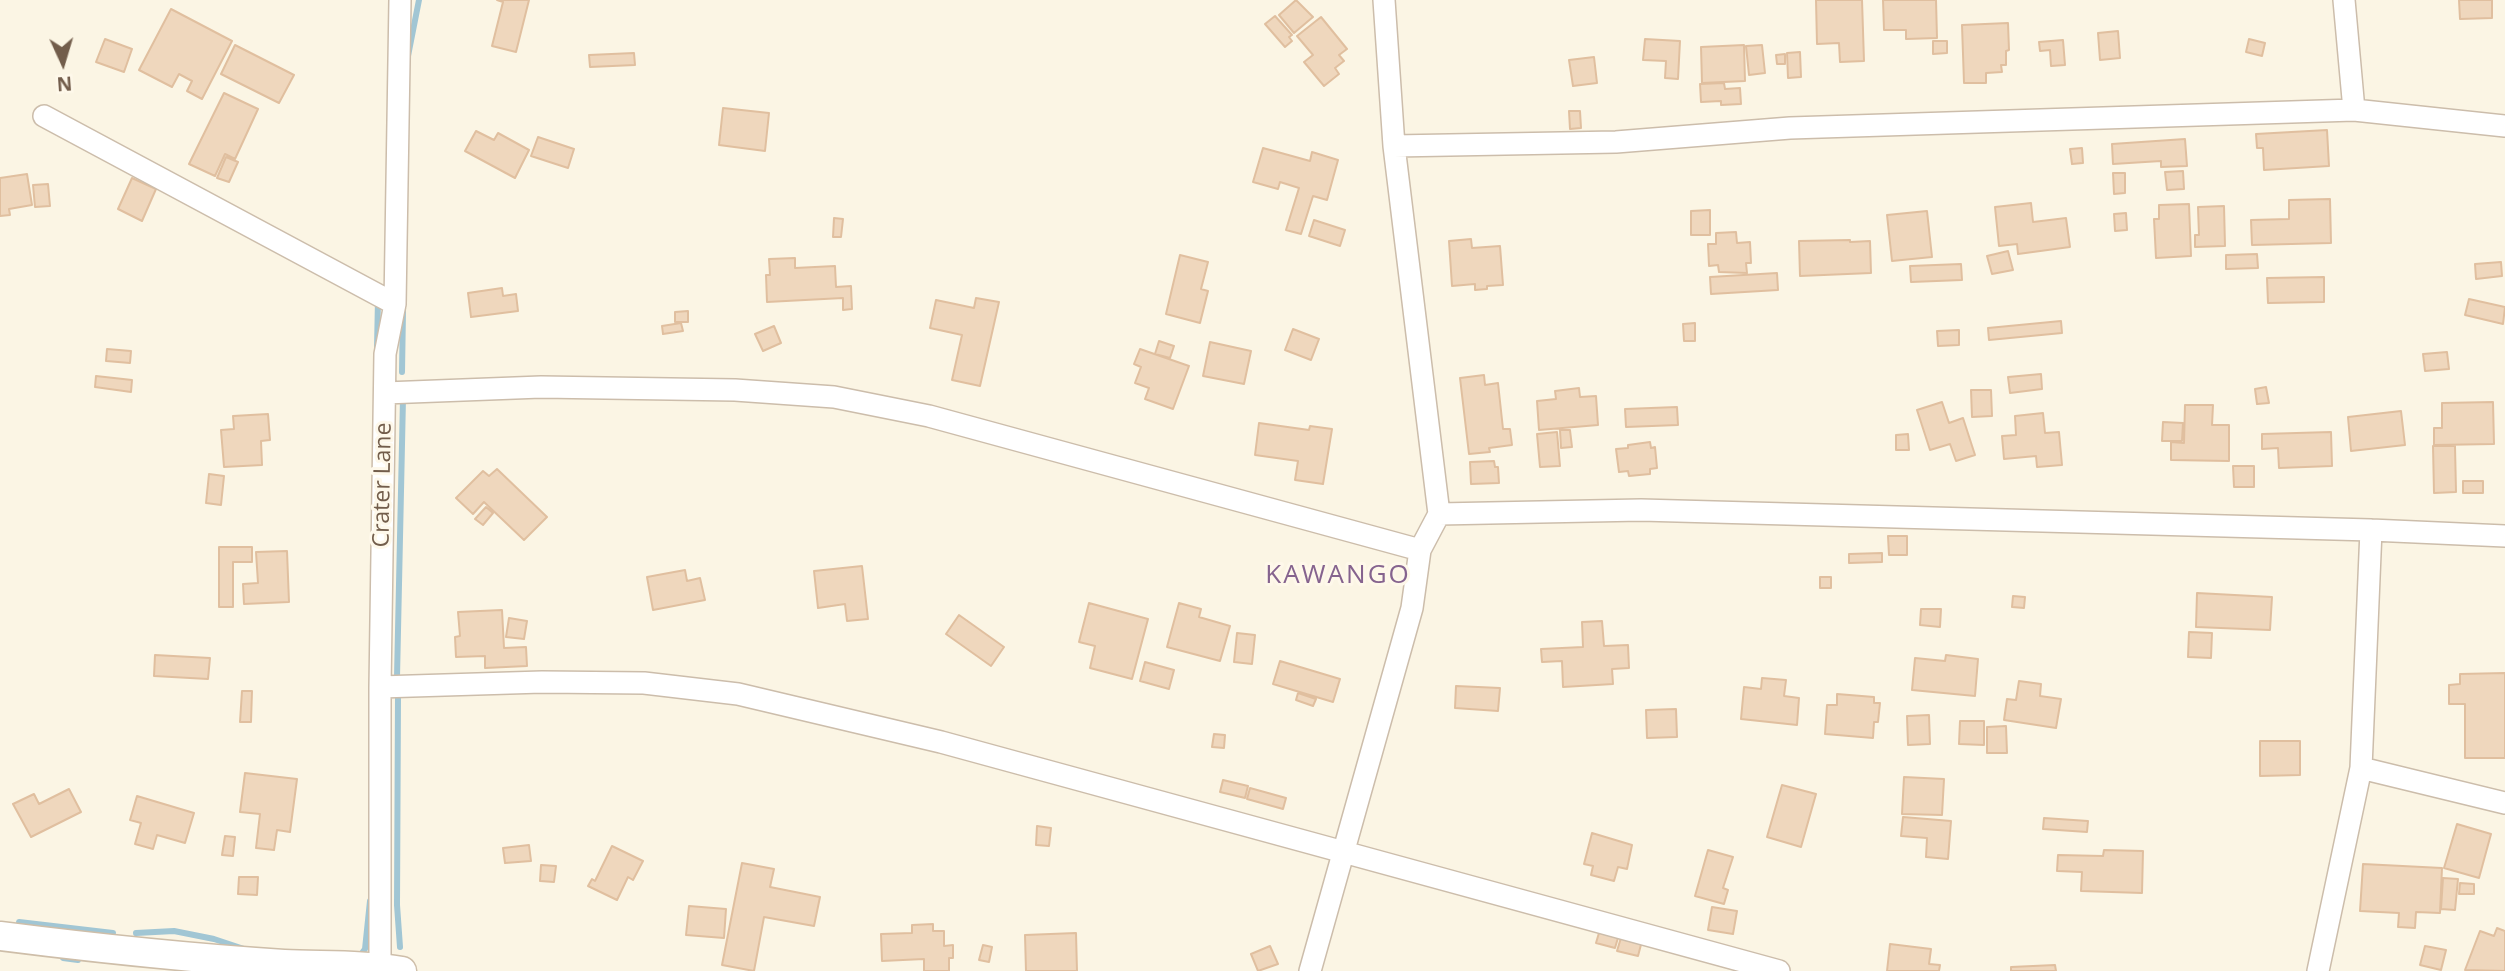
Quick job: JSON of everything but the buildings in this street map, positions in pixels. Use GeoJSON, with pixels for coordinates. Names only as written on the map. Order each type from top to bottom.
{"type":"FeatureCollection","features":[{"type":"Feature","properties":{"kind":"street","name":"Crater Lane"},"geometry":{"type":"LineString","coordinates":[[388,970],[380,687],[385,354],[395,304],[400,0]]}},
{"type":"Feature","properties":{"kind":"street"},"geometry":{"type":"LineString","coordinates":[[1310,971],[1412,608],[1420,550],[1439,514],[1394,146],[1384,0]]}},
{"type":"Feature","properties":{"kind":"street"},"geometry":{"type":"LineString","coordinates":[[2344,0],[2354,110]]}},
{"type":"Feature","properties":{"kind":"street"},"geometry":{"type":"LineString","coordinates":[[1394,146],[1616,142],[1790,128],[2354,110],[2505,126]]}},
{"type":"Feature","properties":{"kind":"street"},"geometry":{"type":"LineString","coordinates":[[44,116],[395,304]]}},
{"type":"Feature","properties":{"kind":"street"},"geometry":{"type":"LineString","coordinates":[[385,393],[541,387],[748,390],[834,397],[929,416],[1420,550]]}},
{"type":"Feature","properties":{"kind":"street"},"geometry":{"type":"LineString","coordinates":[[1439,514],[1641,510],[2505,536]]}},
{"type":"Feature","properties":{"kind":"street"},"geometry":{"type":"LineString","coordinates":[[2318,971],[2361,768],[2371,530]]}},
{"type":"Feature","properties":{"kind":"street"},"geometry":{"type":"LineString","coordinates":[[380,687],[542,682],[644,683],[738,694],[941,742],[1779,971]]}},
{"type":"Feature","properties":{"kind":"street"},"geometry":{"type":"LineString","coordinates":[[2361,768],[2505,803]]}},
{"type":"Feature","properties":{"kind":"street"},"geometry":{"type":"LineString","coordinates":[[0,936],[87,947],[388,970]]}},
{"type":"Feature","properties":{"kind":"waterway"},"geometry":{"type":"LineString","coordinates":[[408,56],[419,0]]}},
{"type":"Feature","properties":{"kind":"waterway"},"geometry":{"type":"LineString","coordinates":[[377,348],[378,299]]}},
{"type":"Feature","properties":{"kind":"waterway"},"geometry":{"type":"LineString","coordinates":[[402,372],[403,311]]}},
{"type":"Feature","properties":{"kind":"waterway"},"geometry":{"type":"LineString","coordinates":[[397,677],[403,398]]}},
{"type":"Feature","properties":{"kind":"waterway"},"geometry":{"type":"LineString","coordinates":[[398,696],[397,905],[400,947]]}},
{"type":"Feature","properties":{"kind":"waterway"},"geometry":{"type":"LineString","coordinates":[[359,957],[365,949],[370,901]]}},
{"type":"Feature","properties":{"kind":"waterway"},"geometry":{"type":"LineString","coordinates":[[19,922],[113,933]]}},
{"type":"Feature","properties":{"kind":"waterway"},"geometry":{"type":"LineString","coordinates":[[136,933],[174,931],[214,939],[244,949]]}},
{"type":"Feature","properties":{"kind":"waterway"},"geometry":{"type":"LineString","coordinates":[[63,958],[78,960]]}},
{"type":"Feature","properties":{"kind":"district","name":"KAWANGO"},"geometry":{"type":"Point","coordinates":[1338,576]}}]}
